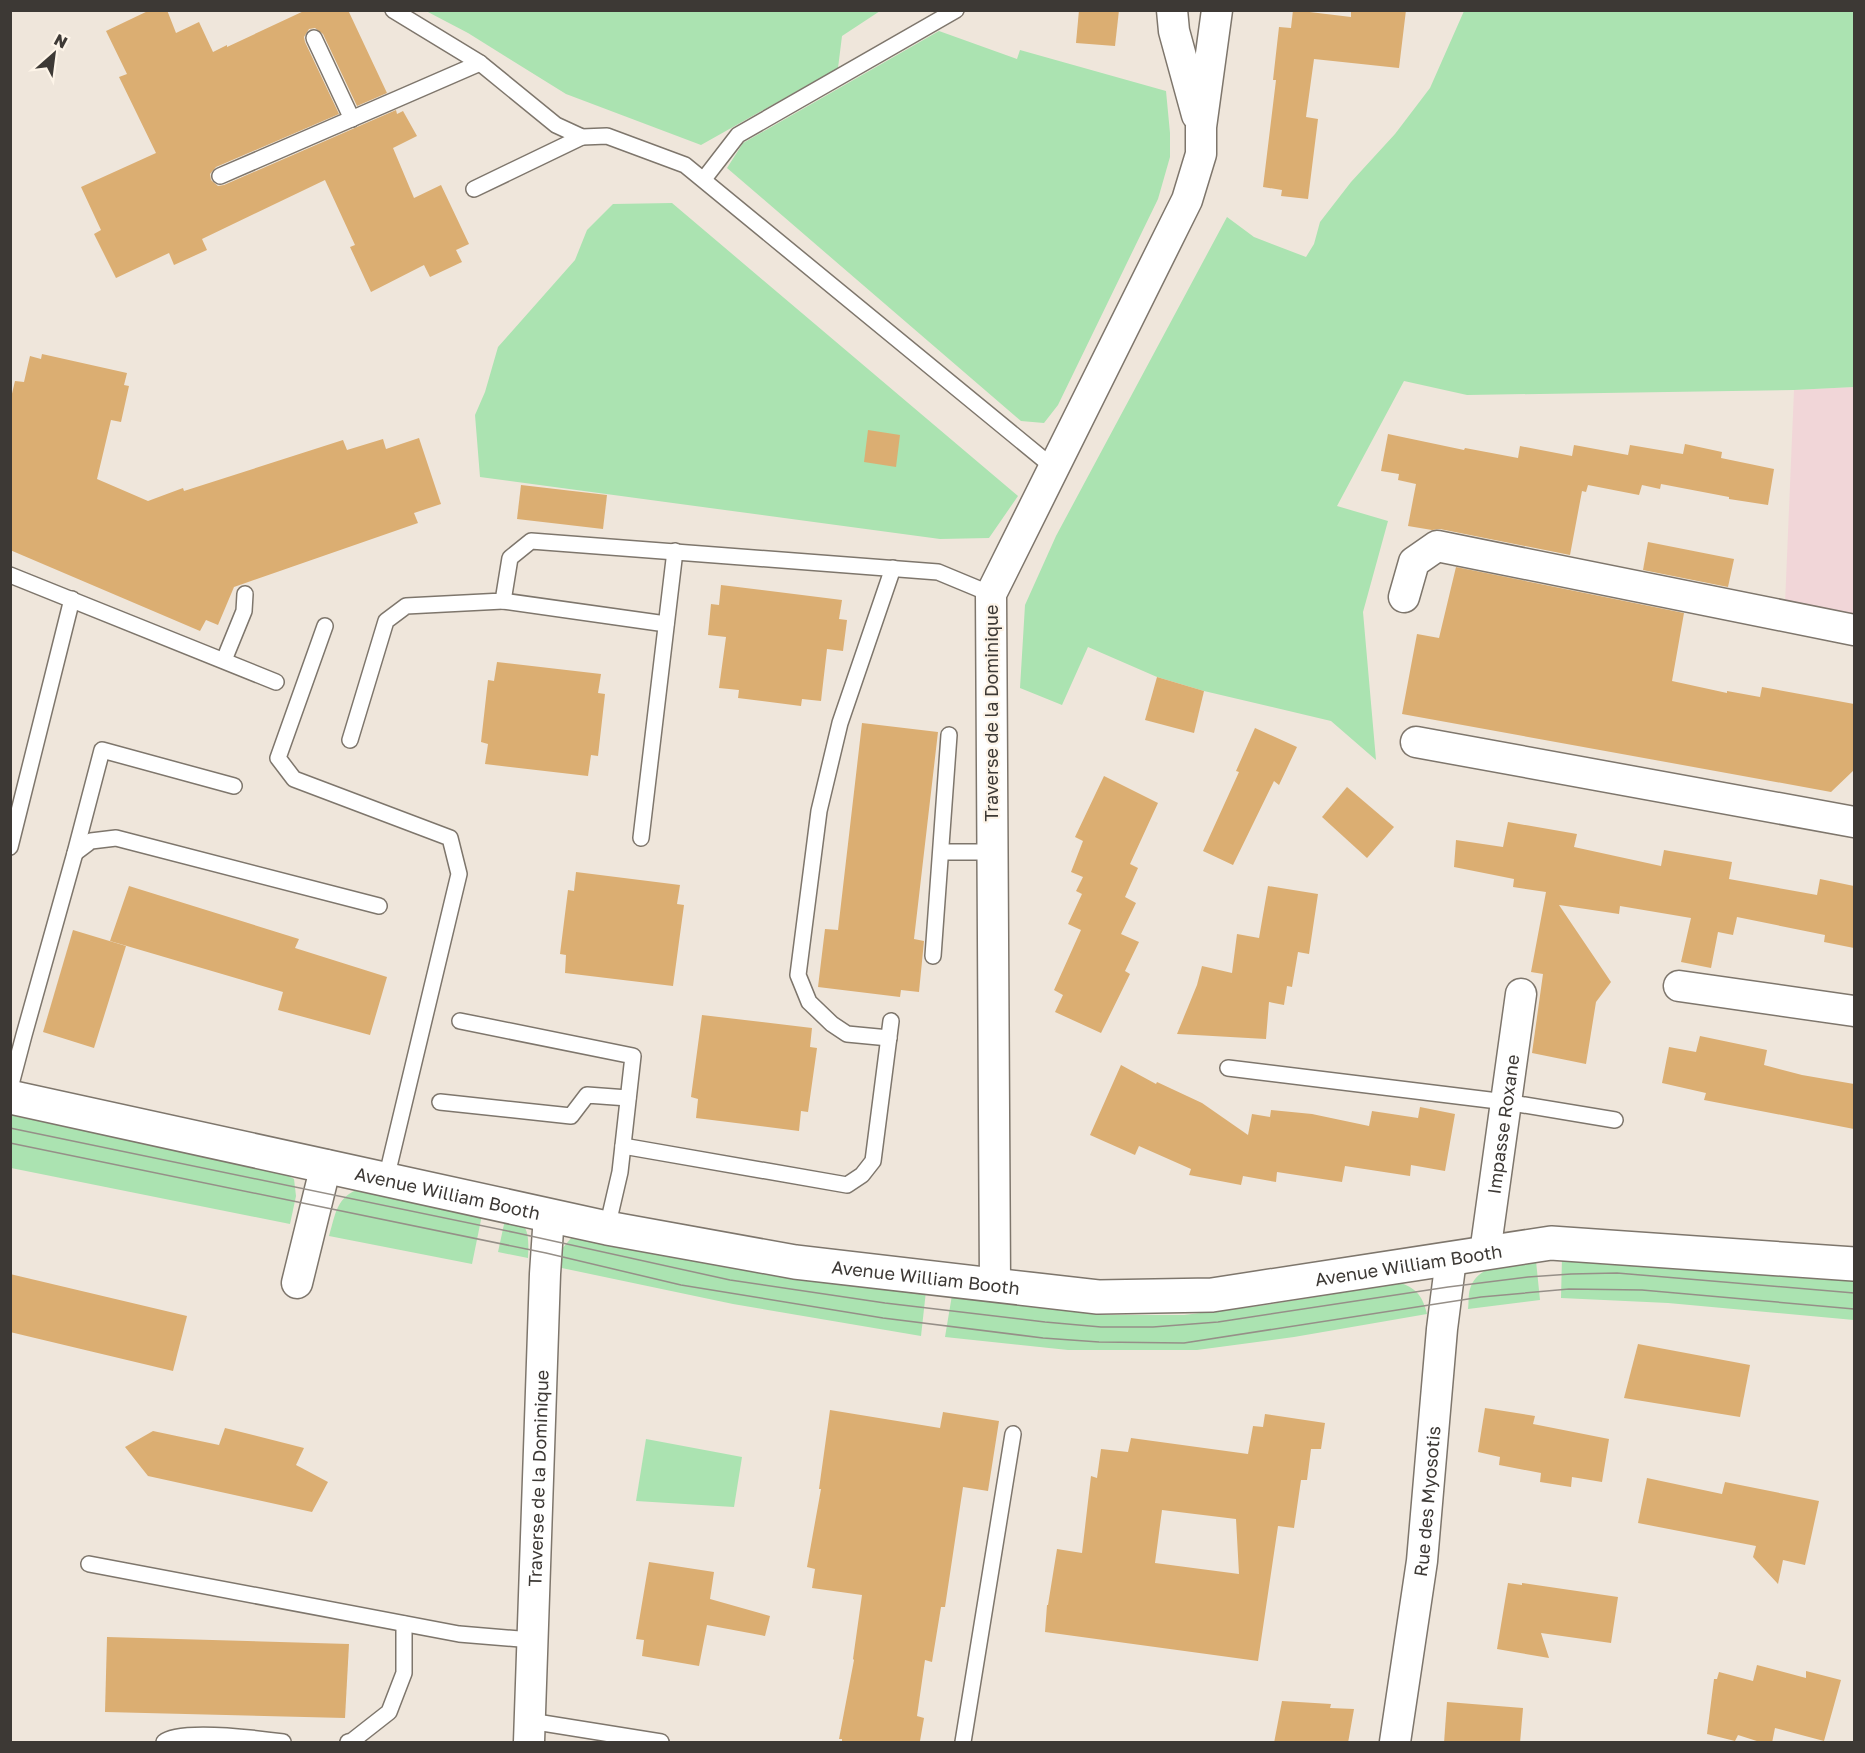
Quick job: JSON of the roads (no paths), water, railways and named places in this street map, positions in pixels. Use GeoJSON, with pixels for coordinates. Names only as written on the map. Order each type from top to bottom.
{"type":"FeatureCollection","features":[{"type":"Feature","properties":{"kind":"street"},"geometry":{"type":"LineString","coordinates":[[1201,140],[1173,21],[1217,14]]}},
{"type":"Feature","properties":{"kind":"street","name":"Traverse de la Dominique"},"geometry":{"type":"LineString","coordinates":[[995,1284],[991,594],[1187,200],[1201,140],[1217,14]]}},
{"type":"Feature","properties":{"kind":"street"},"geometry":{"type":"LineString","coordinates":[[1404,597],[1414,562],[1437,546],[1854,630]]}},
{"type":"Feature","properties":{"kind":"street"},"geometry":{"type":"LineString","coordinates":[[1416,742],[1854,822]]}},
{"type":"Feature","properties":{"kind":"street"},"geometry":{"type":"LineString","coordinates":[[1679,986],[1854,1011]]}},
{"type":"Feature","properties":{"kind":"street","name":"Impasse Roxane"},"geometry":{"type":"LineString","coordinates":[[1485,1253],[1521,994]]}},
{"type":"Feature","properties":{"kind":"street","name":"Avenue William Booth"},"geometry":{"type":"LineString","coordinates":[[10,1097],[607,1228],[795,1262],[1098,1297],[1212,1295],[1551,1243],[1854,1264]]}},
{"type":"Feature","properties":{"kind":"street"},"geometry":{"type":"LineString","coordinates":[[297,1283],[326,1165]]}},
{"type":"Feature","properties":{"kind":"street","name":"Traverse de la Dominique"},"geometry":{"type":"LineString","coordinates":[[529,1732],[549,1215]]}},
{"type":"Feature","properties":{"kind":"street","name":"Rue des Myosotis"},"geometry":{"type":"LineString","coordinates":[[1395,1743],[1422,1561],[1442,1329],[1451,1259]]}},
{"type":"Feature","properties":{"kind":"lane"},"geometry":{"type":"LineString","coordinates":[[393,10],[480,63],[556,125],[582,137]]}},
{"type":"Feature","properties":{"kind":"lane"},"geometry":{"type":"LineString","coordinates":[[704,179],[738,135],[956,10]]}},
{"type":"Feature","properties":{"kind":"lane"},"geometry":{"type":"LineString","coordinates":[[314,38],[352,119]]}},
{"type":"Feature","properties":{"kind":"lane"},"geometry":{"type":"LineString","coordinates":[[220,176],[480,63]]}},
{"type":"Feature","properties":{"kind":"lane"},"geometry":{"type":"LineString","coordinates":[[474,189],[582,137],[607,136],[685,165],[1053,468]]}},
{"type":"Feature","properties":{"kind":"lane"},"geometry":{"type":"LineString","coordinates":[[503,601],[510,558],[531,541],[938,572],[991,594]]}},
{"type":"Feature","properties":{"kind":"lane"},"geometry":{"type":"LineString","coordinates":[[641,838],[675,551]]}},
{"type":"Feature","properties":{"kind":"lane"},"geometry":{"type":"LineString","coordinates":[[889,1038],[848,1034],[832,1024],[809,1002],[798,975],[821,800],[840,723],[892,568]]}},
{"type":"Feature","properties":{"kind":"lane"},"geometry":{"type":"LineString","coordinates":[[10,575],[276,682]]}},
{"type":"Feature","properties":{"kind":"lane"},"geometry":{"type":"LineString","coordinates":[[224,660],[244,611],[245,594]]}},
{"type":"Feature","properties":{"kind":"lane"},"geometry":{"type":"LineString","coordinates":[[10,847],[72,599]]}},
{"type":"Feature","properties":{"kind":"lane"},"geometry":{"type":"LineString","coordinates":[[350,740],[386,621],[406,606],[503,601],[666,624]]}},
{"type":"Feature","properties":{"kind":"lane"},"geometry":{"type":"LineString","coordinates":[[325,626],[278,758],[294,779],[450,838],[459,874],[386,1179]]}},
{"type":"Feature","properties":{"kind":"lane"},"geometry":{"type":"LineString","coordinates":[[933,956],[950,735]]}},
{"type":"Feature","properties":{"kind":"lane"},"geometry":{"type":"LineString","coordinates":[[10,1088],[102,750],[234,786]]}},
{"type":"Feature","properties":{"kind":"lane"},"geometry":{"type":"LineString","coordinates":[[75,853],[91,841],[116,838],[379,906]]}},
{"type":"Feature","properties":{"kind":"lane"},"geometry":{"type":"LineString","coordinates":[[942,852],[992,852]]}},
{"type":"Feature","properties":{"kind":"lane"},"geometry":{"type":"LineString","coordinates":[[460,1021],[633,1056],[620,1172],[607,1228]]}},
{"type":"Feature","properties":{"kind":"lane"},"geometry":{"type":"LineString","coordinates":[[623,1146],[848,1185],[862,1175],[873,1161],[891,1021]]}},
{"type":"Feature","properties":{"kind":"lane"},"geometry":{"type":"LineString","coordinates":[[1228,1068],[1506,1102],[1615,1120]]}},
{"type":"Feature","properties":{"kind":"lane"},"geometry":{"type":"LineString","coordinates":[[440,1102],[571,1116],[587,1095],[628,1098]]}},
{"type":"Feature","properties":{"kind":"lane"},"geometry":{"type":"LineString","coordinates":[[963,1743],[1013,1434]]}},
{"type":"Feature","properties":{"kind":"lane"},"geometry":{"type":"LineString","coordinates":[[89,1564],[459,1635],[532,1640]]}},
{"type":"Feature","properties":{"kind":"lane"},"geometry":{"type":"LineString","coordinates":[[348,1743],[389,1712],[404,1673],[404,1624]]}},
{"type":"Feature","properties":{"kind":"lane"},"geometry":{"type":"LineString","coordinates":[[529,1732],[660,1743]]}},
{"type":"Feature","properties":{"kind":"lane"},"geometry":{"type":"LineString","coordinates":[[164,1743],[168,1739],[195,1734],[283,1743]]}},
{"type":"Feature","properties":{"kind":"tram line"},"geometry":{"type":"LineString","coordinates":[[10,1128],[517,1233],[730,1280],[885,1303],[1045,1322],[1101,1327],[1153,1327],[1218,1322],[1448,1287],[1571,1274],[1617,1273],[1854,1293]]}},
{"type":"Feature","properties":{"kind":"tram line"},"geometry":{"type":"LineString","coordinates":[[10,1143],[546,1253],[681,1285],[883,1318],[1043,1338],[1099,1342],[1184,1343],[1481,1297],[1569,1289],[1642,1290],[1854,1309]]}}]}
